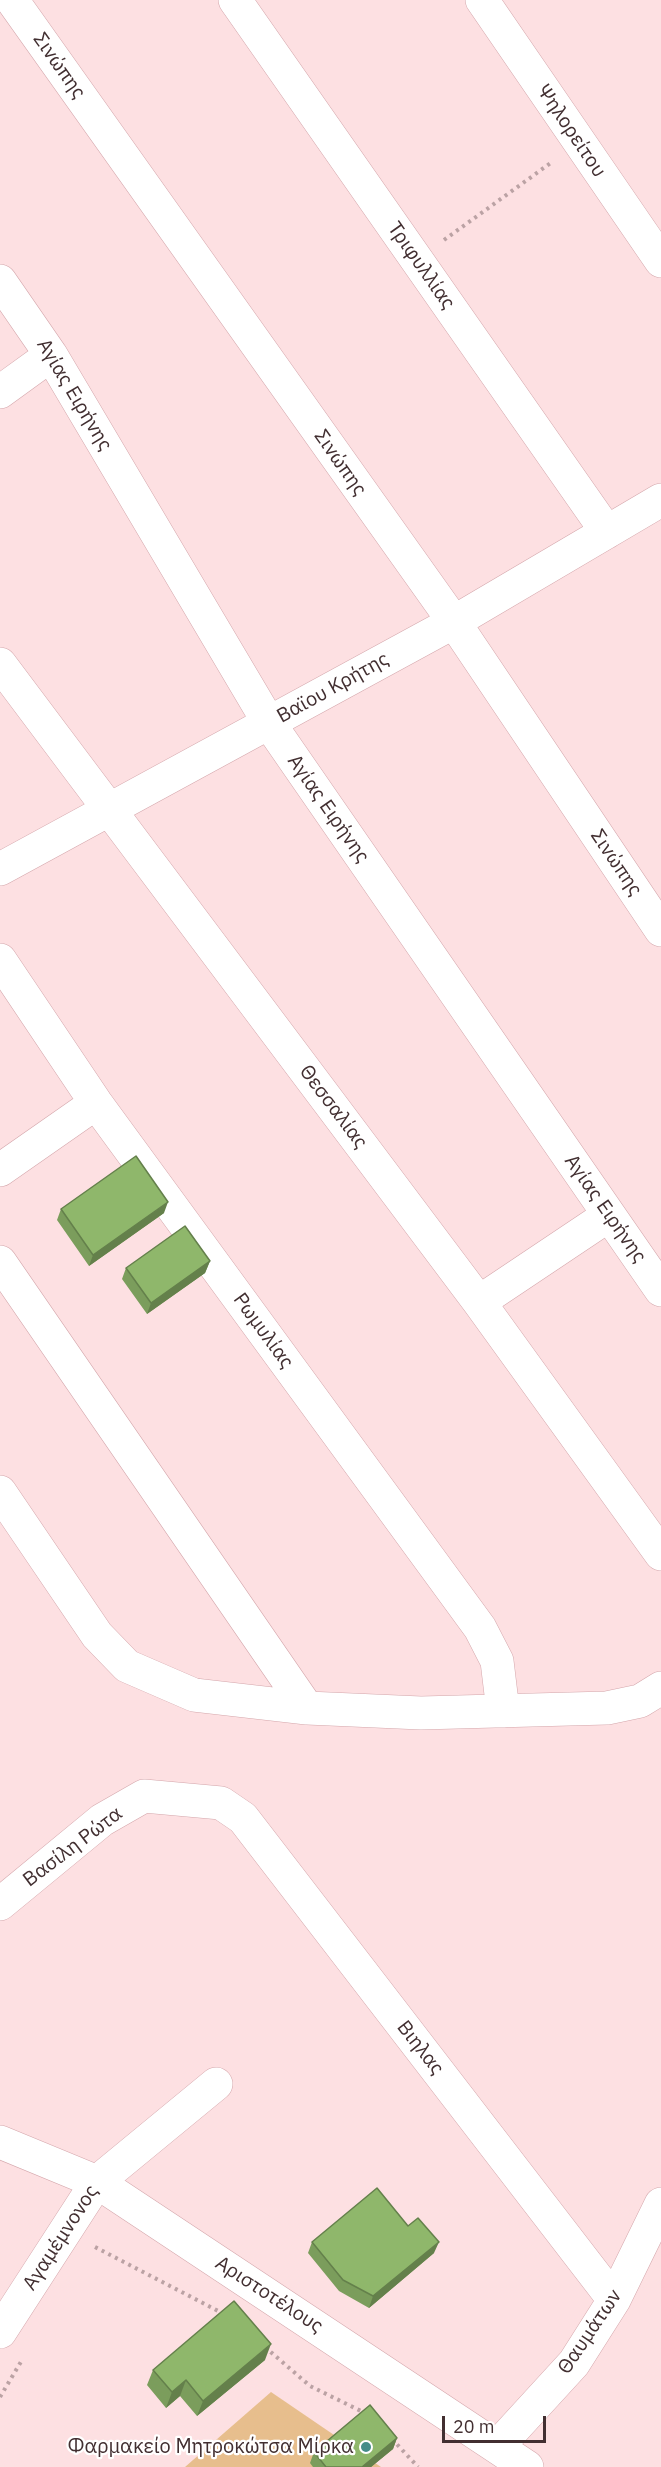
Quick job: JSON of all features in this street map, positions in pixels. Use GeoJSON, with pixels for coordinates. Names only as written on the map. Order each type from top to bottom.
{"type":"FeatureCollection","features":[{"type":"Feature","properties":{"kind":"street","name":"Σινώπης"},"geometry":{"type":"LineString","coordinates":[[12,0],[454,622],[661,930]]}},
{"type":"Feature","properties":{"kind":"street","name":"Τριφυλλίας"},"geometry":{"type":"LineString","coordinates":[[235,0],[607,532]]}},
{"type":"Feature","properties":{"kind":"street","name":"Ψηλορείτου"},"geometry":{"type":"LineString","coordinates":[[482,0],[661,261]]}},
{"type":"Feature","properties":{"kind":"street","name":"Αγίας Ειρήνης"},"geometry":{"type":"LineString","coordinates":[[0,282],[51,355],[269,723],[661,1290]]}},
{"type":"Feature","properties":{"kind":"street"},"geometry":{"type":"LineString","coordinates":[[0,393],[51,355]]}},
{"type":"Feature","properties":{"kind":"street","name":"Βαϊου Κρήτης"},"geometry":{"type":"LineString","coordinates":[[0,869],[454,622],[661,500]]}},
{"type":"Feature","properties":{"kind":"street","name":"Θεσσαλίας"},"geometry":{"type":"LineString","coordinates":[[0,664],[479,1302],[661,1554]]}},
{"type":"Feature","properties":{"kind":"street","name":"Ρωμυλίας"},"geometry":{"type":"LineString","coordinates":[[0,960],[96,1103],[480,1628],[497,1661],[503,1711]]}},
{"type":"Feature","properties":{"kind":"street"},"geometry":{"type":"LineString","coordinates":[[0,1170],[96,1103]]}},
{"type":"Feature","properties":{"kind":"street"},"geometry":{"type":"LineString","coordinates":[[479,1302],[609,1215]]}},
{"type":"Feature","properties":{"kind":"street"},"geometry":{"type":"LineString","coordinates":[[0,1262],[307,1708]]}},
{"type":"Feature","properties":{"kind":"street"},"geometry":{"type":"LineString","coordinates":[[0,1492],[97,1635],[128,1666],[194,1695],[307,1708],[421,1713],[607,1708],[640,1701],[661,1688]]}},
{"type":"Feature","properties":{"kind":"street","name":"Βασίλη Ρώτα"},"geometry":{"type":"LineString","coordinates":[[0,1904],[102,1820],[144,1796],[221,1803]]}},
{"type":"Feature","properties":{"kind":"street","name":"Βιηλας"},"geometry":{"type":"LineString","coordinates":[[221,1803],[243,1818],[614,2300]]}},
{"type":"Feature","properties":{"kind":"street","name":"Αγαμέμνονος"},"geometry":{"type":"LineString","coordinates":[[0,2332],[97,2182],[216,2084]]}},
{"type":"Feature","properties":{"kind":"street","name":"Αριστοτέλους"},"geometry":{"type":"LineString","coordinates":[[0,2142],[97,2182],[527,2467]]}},
{"type":"Feature","properties":{"kind":"street","name":"Θαυμάτων"},"geometry":{"type":"LineString","coordinates":[[498,2446],[574,2363],[614,2300],[661,2204]]}},
{"type":"Feature","properties":{"kind":"path"},"geometry":{"type":"LineString","coordinates":[[417,260],[580,142]]}},
{"type":"Feature","properties":{"kind":"path"},"geometry":{"type":"LineString","coordinates":[[90,2244],[228,2315]]}},
{"type":"Feature","properties":{"kind":"path"},"geometry":{"type":"LineString","coordinates":[[261,2344],[310,2386],[371,2416]]}},
{"type":"Feature","properties":{"kind":"path"},"geometry":{"type":"LineString","coordinates":[[387,2433],[418,2467]]}},
{"type":"Feature","properties":{"kind":"shaded area"},"geometry":{"type":"Polygon","coordinates":[[[271,2392],[381,2467],[185,2467],[271,2392]]]}},
{"type":"Feature","properties":{"kind":"building"},"geometry":{"type":"Polygon","coordinates":[[[136,1156],[168,1202],[93,1255],[61,1209],[136,1156]]]}},
{"type":"Feature","properties":{"kind":"building"},"geometry":{"type":"Polygon","coordinates":[[[185,1226],[210,1261],[151,1303],[126,1268],[185,1226]]]}},
{"type":"Feature","properties":{"kind":"building"},"geometry":{"type":"Polygon","coordinates":[[[377,2188],[408,2226],[418,2218],[439,2242],[373,2296],[343,2280],[312,2242],[377,2188]]]}},
{"type":"Feature","properties":{"kind":"building"},"geometry":{"type":"Polygon","coordinates":[[[234,2301],[271,2344],[203,2401],[186,2380],[172,2392],[153,2370],[234,2301]]]}},
{"type":"Feature","properties":{"kind":"building"},"geometry":{"type":"Polygon","coordinates":[[[370,2405],[397,2438],[362,2467],[326,2467],[314,2452],[370,2405]]]}},
{"type":"Feature","properties":{"kind":"place","name":"Φαρμακείο Μητροκώτσα Μίρκα"},"geometry":{"type":"Point","coordinates":[366,2447]}}]}
